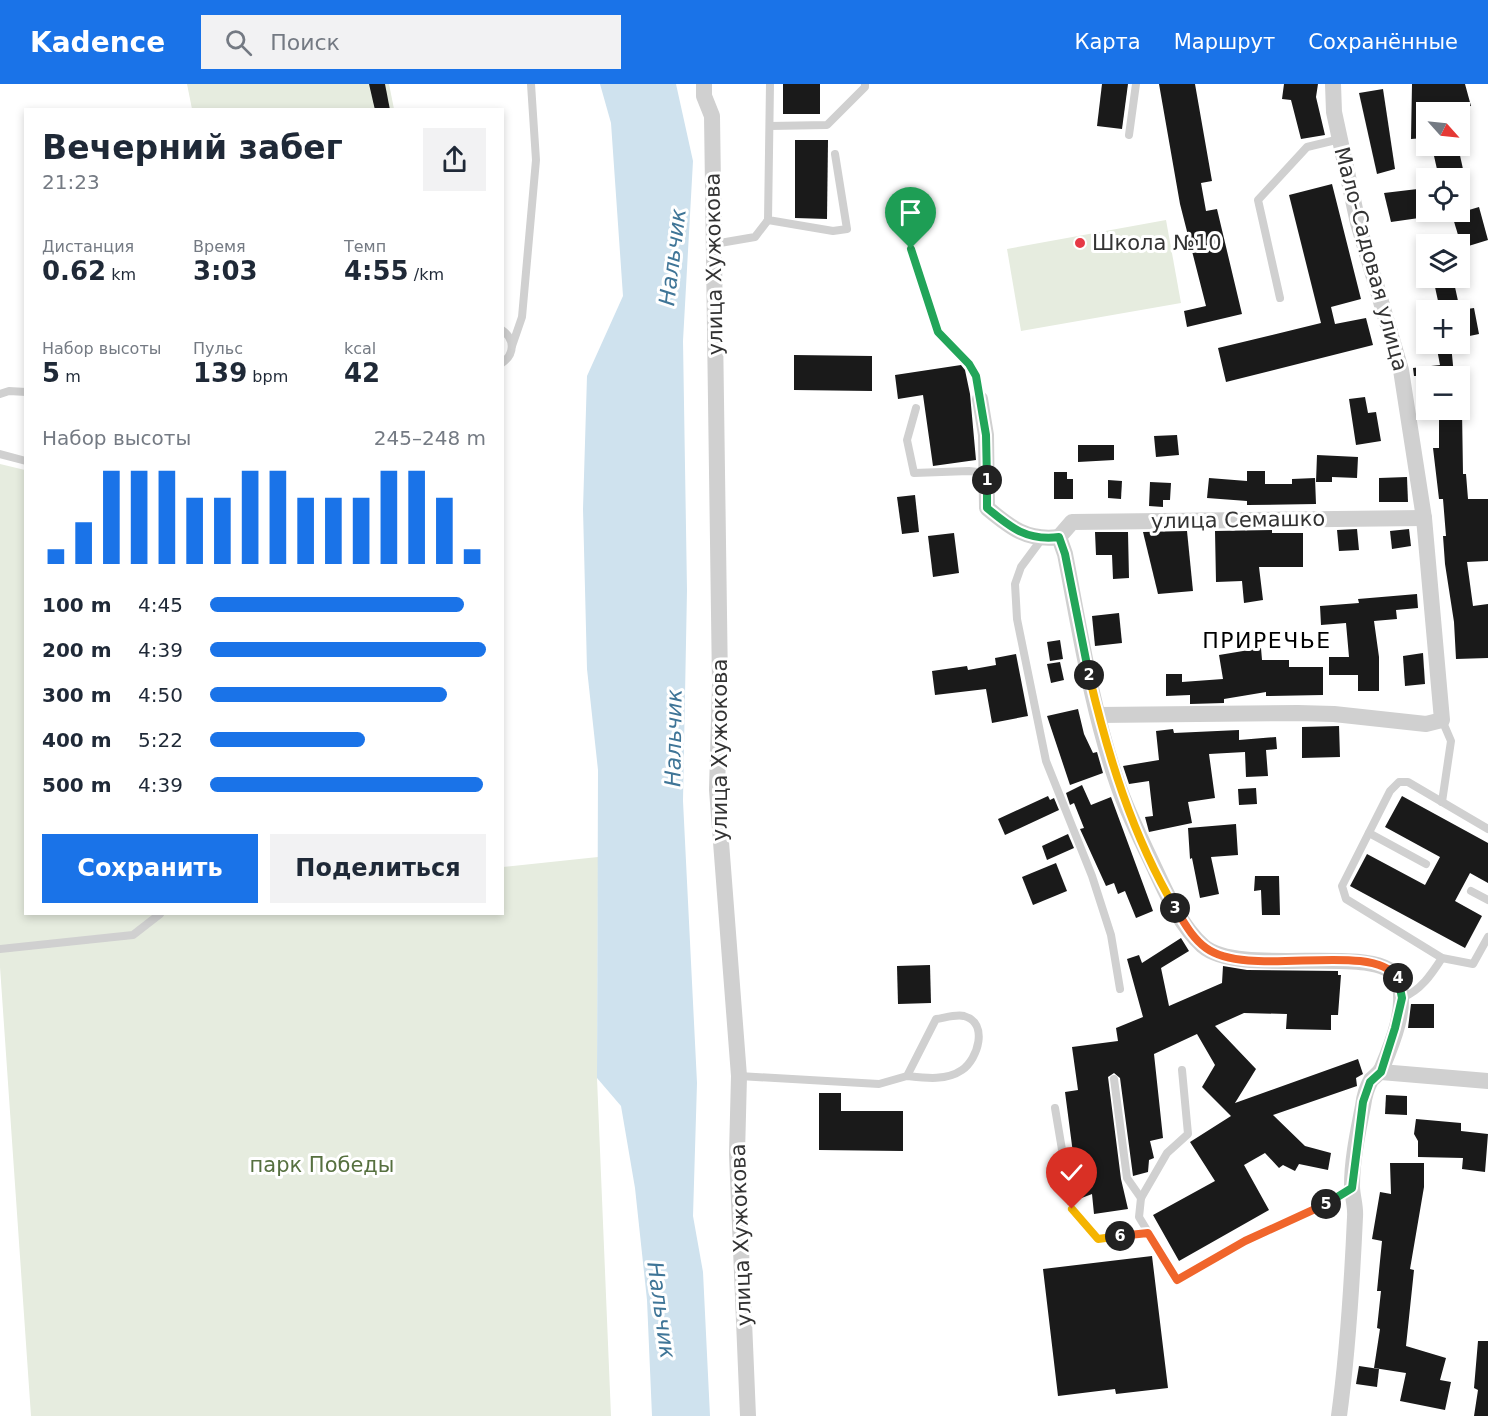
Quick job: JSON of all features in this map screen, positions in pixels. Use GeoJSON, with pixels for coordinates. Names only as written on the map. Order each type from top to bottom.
{"type":"FeatureCollection","features":[{"type":"Feature","properties":{"kind":"street","name":"улица Хужокова"},"geometry":{"type":"LineString","coordinates":[[704,84],[704,96],[712,116],[720,684],[717,790],[738,1076],[737,1154],[748,1416]]}},
{"type":"Feature","properties":{"kind":"street","name":"Мало-Садовая улица"},"geometry":{"type":"LineString","coordinates":[[1333,84],[1340,139],[1359,223],[1401,370],[1424,518],[1442,720]]}},
{"type":"Feature","properties":{"kind":"street"},"geometry":{"type":"LineString","coordinates":[[980,399],[986,435],[987,508],[1023,534],[1041,540],[1059,537],[1065,554],[1098,715],[1118,785],[1137,833],[1166,892],[1197,940],[1207,949],[1231,957],[1273,962],[1370,962],[1394,973],[1398,979],[1402,998],[1395,1028],[1381,1072],[1370,1082],[1363,1102],[1352,1188],[1356,1204],[1353,1267],[1339,1416]]}},
{"type":"Feature","properties":{"kind":"street","name":"улица Семашко"},"geometry":{"type":"LineString","coordinates":[[1059,537],[1072,522],[1424,518]]}},
{"type":"Feature","properties":{"kind":"street"},"geometry":{"type":"LineString","coordinates":[[1098,715],[1298,713],[1334,714],[1426,724],[1442,720]]}},
{"type":"Feature","properties":{"kind":"street"},"geometry":{"type":"LineString","coordinates":[[1381,1072],[1488,1081]]}},
{"type":"Feature","properties":{"kind":"lane"},"geometry":{"type":"LineString","coordinates":[[504,361],[511,355],[522,317],[536,160],[531,84]]}},
{"type":"Feature","properties":{"kind":"lane"},"geometry":{"type":"LineString","coordinates":[[714,244],[755,237],[768,220],[771,84]]}},
{"type":"Feature","properties":{"kind":"lane"},"geometry":{"type":"LineString","coordinates":[[770,126],[827,125],[866,87],[865,84]]}},
{"type":"Feature","properties":{"kind":"lane"},"geometry":{"type":"LineString","coordinates":[[1130,135],[1136,84]]}},
{"type":"Feature","properties":{"kind":"lane"},"geometry":{"type":"LineString","coordinates":[[1280,298],[1258,200],[1306,147],[1340,139]]}},
{"type":"Feature","properties":{"kind":"lane"},"geometry":{"type":"LineString","coordinates":[[768,220],[833,231],[847,229],[835,154]]}},
{"type":"Feature","properties":{"kind":"lane"},"geometry":{"type":"LineString","coordinates":[[911,249],[938,332],[969,364],[976,376],[980,399]]}},
{"type":"Feature","properties":{"kind":"lane"},"geometry":{"type":"LineString","coordinates":[[504,331],[508,334],[512,346]]}},
{"type":"Feature","properties":{"kind":"lane"},"geometry":{"type":"LineString","coordinates":[[0,394],[9,391],[24,392]]}},
{"type":"Feature","properties":{"kind":"lane"},"geometry":{"type":"LineString","coordinates":[[916,408],[907,440],[914,473],[969,471],[987,473]]}},
{"type":"Feature","properties":{"kind":"lane"},"geometry":{"type":"LineString","coordinates":[[0,454],[24,460]]}},
{"type":"Feature","properties":{"kind":"lane"},"geometry":{"type":"LineString","coordinates":[[1041,540],[1021,567],[1015,584],[1017,619],[1046,761],[1092,876],[1111,935],[1120,989]]}},
{"type":"Feature","properties":{"kind":"lane"},"geometry":{"type":"LineString","coordinates":[[1442,720],[1451,741],[1442,802]]}},
{"type":"Feature","properties":{"kind":"lane"},"geometry":{"type":"LineString","coordinates":[[1488,829],[1408,782],[1399,782],[1390,791],[1342,886],[1346,899],[1442,958],[1473,964],[1488,937]]}},
{"type":"Feature","properties":{"kind":"lane"},"geometry":{"type":"LineString","coordinates":[[1369,833],[1426,864]]}},
{"type":"Feature","properties":{"kind":"lane"},"geometry":{"type":"LineString","coordinates":[[1471,891],[1488,900]]}},
{"type":"Feature","properties":{"kind":"lane"},"geometry":{"type":"LineString","coordinates":[[0,949],[133,936],[159,915]]}},
{"type":"Feature","properties":{"kind":"lane"},"geometry":{"type":"LineString","coordinates":[[1402,998],[1427,981],[1442,958]]}},
{"type":"Feature","properties":{"kind":"lane"},"geometry":{"type":"LineString","coordinates":[[738,1076],[879,1084],[907,1076],[934,1079],[963,1070],[972,1060],[978,1046],[979,1032],[972,1021],[963,1016],[936,1019],[907,1076]]}},
{"type":"Feature","properties":{"kind":"lane"},"geometry":{"type":"LineString","coordinates":[[1182,1070],[1188,1134],[1167,1153],[1141,1198],[1139,1217],[1177,1280],[1245,1241],[1340,1197],[1352,1188]]}},
{"type":"Feature","properties":{"kind":"lane"},"geometry":{"type":"LineString","coordinates":[[1114,1079],[1127,1179],[1141,1198]]}},
{"type":"Feature","properties":{"kind":"lane"},"geometry":{"type":"LineString","coordinates":[[1055,1108],[1072,1209],[1098,1239],[1148,1233]]}},
{"type":"Feature","properties":{"kind":"green space"},"geometry":{"type":"Polygon","coordinates":[[[187,84],[389,84],[394,108],[192,108],[187,84]]]}},
{"type":"Feature","properties":{"kind":"green space"},"geometry":{"type":"Polygon","coordinates":[[[1166,220],[1181,303],[1021,331],[1007,249],[1166,220]]]}},
{"type":"Feature","properties":{"kind":"green space","name":"парк Победы"},"geometry":{"type":"Polygon","coordinates":[[[0,464],[24,470],[24,915],[504,915],[504,867],[598,857],[597,1078],[611,1416],[31,1416],[0,967],[0,464]]]}},
{"type":"Feature","properties":{"kind":"water","name":"Нальчик"},"geometry":{"type":"Polygon","coordinates":[[[600,84],[676,84],[693,161],[683,341],[687,590],[683,801],[697,1083],[693,1216],[703,1272],[710,1416],[652,1416],[647,1300],[635,1188],[621,1106],[597,1078],[598,770],[587,669],[583,509],[587,376],[623,296],[611,123],[600,84]]]}},
{"type":"Feature","properties":{"kind":"building"},"geometry":{"type":"Polygon","coordinates":[[[369,84],[385,84],[390,108],[375,108],[369,84]]]}},
{"type":"Feature","properties":{"kind":"building"},"geometry":{"type":"Polygon","coordinates":[[[783,84],[820,84],[820,114],[783,114],[783,84]]]}},
{"type":"Feature","properties":{"kind":"building"},"geometry":{"type":"Polygon","coordinates":[[[1102,84],[1128,84],[1122,129],[1097,126],[1102,84]]]}},
{"type":"Feature","properties":{"kind":"building"},"geometry":{"type":"Polygon","coordinates":[[[1159,84],[1195,84],[1212,181],[1201,183],[1206,211],[1217,209],[1242,314],[1187,327],[1184,311],[1206,306],[1180,204],[1159,84]]]}},
{"type":"Feature","properties":{"kind":"building"},"geometry":{"type":"Polygon","coordinates":[[[1284,84],[1318,84],[1316,97],[1325,135],[1301,139],[1291,100],[1282,99],[1284,84]]]}},
{"type":"Feature","properties":{"kind":"building"},"geometry":{"type":"Polygon","coordinates":[[[1412,84],[1465,84],[1470,102],[1416,102],[1416,139],[1411,139],[1412,84]]]}},
{"type":"Feature","properties":{"kind":"building"},"geometry":{"type":"Polygon","coordinates":[[[1383,89],[1395,169],[1377,174],[1359,93],[1383,89]]]}},
{"type":"Feature","properties":{"kind":"building"},"geometry":{"type":"Polygon","coordinates":[[[795,140],[828,140],[827,219],[795,218],[795,140]]]}},
{"type":"Feature","properties":{"kind":"building"},"geometry":{"type":"Polygon","coordinates":[[[1434,156],[1460,156],[1463,168],[1437,168],[1434,156]]]}},
{"type":"Feature","properties":{"kind":"building"},"geometry":{"type":"Polygon","coordinates":[[[1332,184],[1361,299],[1331,307],[1335,324],[1366,318],[1373,345],[1226,382],[1218,348],[1321,323],[1289,195],[1332,184]]]}},
{"type":"Feature","properties":{"kind":"building"},"geometry":{"type":"Polygon","coordinates":[[[1416,189],[1416,218],[1391,222],[1384,193],[1416,189]]]}},
{"type":"Feature","properties":{"kind":"building"},"geometry":{"type":"Polygon","coordinates":[[[1479,207],[1488,240],[1470,246],[1470,234],[1458,234],[1454,222],[1470,222],[1470,210],[1479,207]]]}},
{"type":"Feature","properties":{"kind":"building"},"geometry":{"type":"Polygon","coordinates":[[[1435,288],[1455,288],[1458,300],[1438,300],[1435,288]]]}},
{"type":"Feature","properties":{"kind":"building"},"geometry":{"type":"Polygon","coordinates":[[[1474,308],[1479,334],[1470,336],[1470,309],[1474,308]]]}},
{"type":"Feature","properties":{"kind":"building"},"geometry":{"type":"Polygon","coordinates":[[[1438,354],[1452,354],[1453,366],[1431,366],[1440,365],[1438,354]]]}},
{"type":"Feature","properties":{"kind":"building"},"geometry":{"type":"Polygon","coordinates":[[[794,355],[872,356],[872,391],[794,390],[794,355]]]}},
{"type":"Feature","properties":{"kind":"building"},"geometry":{"type":"Polygon","coordinates":[[[961,365],[965,370],[970,394],[976,460],[933,466],[923,395],[898,399],[895,375],[961,365]]]}},
{"type":"Feature","properties":{"kind":"building"},"geometry":{"type":"Polygon","coordinates":[[[1365,397],[1368,413],[1376,412],[1381,441],[1356,445],[1349,399],[1365,397]]]}},
{"type":"Feature","properties":{"kind":"building"},"geometry":{"type":"Polygon","coordinates":[[[1439,420],[1462,420],[1463,474],[1466,474],[1468,499],[1488,499],[1488,561],[1467,562],[1473,606],[1488,604],[1488,658],[1456,659],[1454,622],[1445,564],[1443,536],[1446,536],[1443,499],[1439,499],[1433,448],[1439,448],[1439,420]]]}},
{"type":"Feature","properties":{"kind":"building"},"geometry":{"type":"Polygon","coordinates":[[[1177,435],[1179,455],[1156,457],[1154,436],[1177,435]]]}},
{"type":"Feature","properties":{"kind":"building"},"geometry":{"type":"Polygon","coordinates":[[[1078,445],[1114,445],[1114,460],[1078,462],[1078,445]]]}},
{"type":"Feature","properties":{"kind":"building"},"geometry":{"type":"Polygon","coordinates":[[[1317,455],[1358,457],[1357,478],[1332,477],[1332,482],[1316,482],[1317,455]]]}},
{"type":"Feature","properties":{"kind":"building"},"geometry":{"type":"Polygon","coordinates":[[[1247,471],[1265,471],[1265,484],[1292,484],[1292,479],[1315,478],[1316,504],[1247,505],[1247,501],[1207,498],[1209,478],[1247,481],[1247,471]]]}},
{"type":"Feature","properties":{"kind":"building"},"geometry":{"type":"Polygon","coordinates":[[[1054,472],[1067,472],[1067,479],[1073,479],[1073,499],[1054,499],[1054,472]]]}},
{"type":"Feature","properties":{"kind":"building"},"geometry":{"type":"Polygon","coordinates":[[[1407,477],[1408,502],[1379,502],[1379,478],[1407,477]]]}},
{"type":"Feature","properties":{"kind":"building"},"geometry":{"type":"Polygon","coordinates":[[[1108,480],[1122,481],[1121,499],[1108,498],[1108,480]]]}},
{"type":"Feature","properties":{"kind":"building"},"geometry":{"type":"Polygon","coordinates":[[[1150,482],[1171,483],[1170,500],[1163,500],[1163,507],[1149,506],[1150,482]]]}},
{"type":"Feature","properties":{"kind":"building"},"geometry":{"type":"Polygon","coordinates":[[[915,495],[919,532],[902,534],[897,497],[915,495]]]}},
{"type":"Feature","properties":{"kind":"building"},"geometry":{"type":"Polygon","coordinates":[[[1357,529],[1359,550],[1339,551],[1337,530],[1357,529]]]}},
{"type":"Feature","properties":{"kind":"building"},"geometry":{"type":"Polygon","coordinates":[[[1409,529],[1411,546],[1392,549],[1390,531],[1409,529]]]}},
{"type":"Feature","properties":{"kind":"building"},"geometry":{"type":"Polygon","coordinates":[[[1272,530],[1272,533],[1303,533],[1303,567],[1259,567],[1263,600],[1244,603],[1242,581],[1216,582],[1215,531],[1272,530]]]}},
{"type":"Feature","properties":{"kind":"building"},"geometry":{"type":"Polygon","coordinates":[[[1187,531],[1193,591],[1158,594],[1143,532],[1187,531]]]}},
{"type":"Feature","properties":{"kind":"building"},"geometry":{"type":"Polygon","coordinates":[[[1095,532],[1128,532],[1129,578],[1113,579],[1112,555],[1096,555],[1095,532]]]}},
{"type":"Feature","properties":{"kind":"building"},"geometry":{"type":"Polygon","coordinates":[[[954,533],[959,573],[933,577],[928,536],[954,533]]]}},
{"type":"Feature","properties":{"kind":"building"},"geometry":{"type":"Polygon","coordinates":[[[1417,594],[1418,608],[1396,610],[1397,619],[1374,621],[1379,657],[1379,691],[1358,691],[1358,675],[1329,675],[1329,657],[1349,657],[1346,623],[1321,625],[1320,606],[1359,603],[1358,599],[1417,594]]]}},
{"type":"Feature","properties":{"kind":"building"},"geometry":{"type":"Polygon","coordinates":[[[1119,613],[1122,643],[1095,646],[1092,616],[1119,613]]]}},
{"type":"Feature","properties":{"kind":"building"},"geometry":{"type":"Polygon","coordinates":[[[1060,640],[1063,659],[1050,661],[1047,642],[1060,640]]]}},
{"type":"Feature","properties":{"kind":"building"},"geometry":{"type":"Polygon","coordinates":[[[1261,648],[1262,660],[1289,660],[1289,667],[1323,667],[1323,695],[1266,696],[1266,692],[1224,699],[1224,703],[1190,704],[1190,695],[1166,696],[1166,674],[1182,674],[1182,682],[1223,679],[1219,655],[1261,648]]]}},
{"type":"Feature","properties":{"kind":"building"},"geometry":{"type":"Polygon","coordinates":[[[1423,653],[1425,684],[1405,686],[1403,656],[1423,653]]]}},
{"type":"Feature","properties":{"kind":"building"},"geometry":{"type":"Polygon","coordinates":[[[1016,654],[1028,716],[992,723],[986,689],[935,695],[932,671],[967,666],[968,670],[996,665],[995,658],[1016,654]]]}},
{"type":"Feature","properties":{"kind":"building"},"geometry":{"type":"Polygon","coordinates":[[[1060,662],[1064,680],[1051,683],[1047,664],[1060,662]]]}},
{"type":"Feature","properties":{"kind":"building"},"geometry":{"type":"Polygon","coordinates":[[[1078,709],[1084,734],[1093,753],[1097,752],[1103,773],[1070,785],[1047,716],[1078,709]]]}},
{"type":"Feature","properties":{"kind":"building"},"geometry":{"type":"Polygon","coordinates":[[[1339,726],[1340,757],[1302,758],[1302,727],[1339,726]]]}},
{"type":"Feature","properties":{"kind":"building"},"geometry":{"type":"Polygon","coordinates":[[[1173,729],[1174,733],[1239,730],[1239,740],[1276,737],[1277,749],[1266,750],[1268,776],[1246,777],[1245,752],[1209,754],[1215,798],[1188,802],[1192,823],[1149,832],[1145,817],[1153,816],[1149,781],[1129,784],[1123,766],[1159,760],[1156,731],[1173,729]]]}},
{"type":"Feature","properties":{"kind":"building"},"geometry":{"type":"Polygon","coordinates":[[[1082,785],[1091,805],[1111,797],[1153,911],[1136,918],[1125,891],[1118,894],[1114,883],[1106,886],[1080,829],[1084,828],[1074,803],[1070,805],[1066,793],[1082,785]]]}},
{"type":"Feature","properties":{"kind":"building"},"geometry":{"type":"Polygon","coordinates":[[[1256,788],[1257,804],[1239,805],[1238,789],[1256,788]]]}},
{"type":"Feature","properties":{"kind":"building"},"geometry":{"type":"Polygon","coordinates":[[[1048,796],[1050,800],[1054,798],[1059,810],[1005,835],[998,819],[1048,796]]]}},
{"type":"Feature","properties":{"kind":"building"},"geometry":{"type":"Polygon","coordinates":[[[1402,796],[1488,843],[1488,883],[1470,873],[1455,901],[1482,916],[1465,948],[1350,886],[1367,854],[1425,885],[1440,857],[1385,827],[1402,796]]]}},
{"type":"Feature","properties":{"kind":"building"},"geometry":{"type":"Polygon","coordinates":[[[1236,824],[1238,855],[1211,857],[1219,894],[1200,898],[1192,858],[1190,859],[1188,828],[1236,824]]]}},
{"type":"Feature","properties":{"kind":"building"},"geometry":{"type":"Polygon","coordinates":[[[1068,834],[1074,848],[1047,860],[1042,846],[1068,834]]]}},
{"type":"Feature","properties":{"kind":"building"},"geometry":{"type":"Polygon","coordinates":[[[1056,863],[1067,891],[1033,905],[1022,877],[1056,863]]]}},
{"type":"Feature","properties":{"kind":"building"},"geometry":{"type":"Polygon","coordinates":[[[1255,876],[1279,876],[1280,915],[1262,915],[1261,890],[1254,891],[1255,876]]]}},
{"type":"Feature","properties":{"kind":"building"},"geometry":{"type":"Polygon","coordinates":[[[1181,938],[1189,951],[1161,968],[1169,1006],[1222,983],[1223,966],[1247,970],[1338,971],[1338,975],[1341,975],[1338,1015],[1331,1015],[1331,1030],[1286,1029],[1287,1014],[1244,1013],[1215,1026],[1256,1069],[1235,1103],[1358,1059],[1363,1074],[1356,1078],[1357,1086],[1273,1115],[1305,1146],[1331,1153],[1328,1170],[1299,1164],[1295,1171],[1283,1165],[1279,1168],[1265,1153],[1244,1165],[1269,1210],[1179,1261],[1153,1215],[1215,1181],[1190,1142],[1231,1116],[1202,1087],[1215,1065],[1197,1034],[1154,1054],[1163,1138],[1150,1141],[1154,1158],[1149,1160],[1148,1172],[1133,1176],[1120,1078],[1114,1073],[1108,1077],[1121,1179],[1128,1209],[1094,1214],[1092,1194],[1079,1199],[1065,1092],[1078,1090],[1072,1047],[1118,1041],[1116,1028],[1143,1017],[1127,959],[1139,955],[1142,963],[1181,938]]]}},
{"type":"Feature","properties":{"kind":"building"},"geometry":{"type":"Polygon","coordinates":[[[930,965],[931,1003],[898,1004],[897,966],[930,965]]]}},
{"type":"Feature","properties":{"kind":"building"},"geometry":{"type":"Polygon","coordinates":[[[1411,1004],[1434,1004],[1434,1028],[1408,1028],[1411,1004]]]}},
{"type":"Feature","properties":{"kind":"building"},"geometry":{"type":"Polygon","coordinates":[[[819,1093],[841,1093],[841,1111],[903,1111],[903,1151],[819,1150],[819,1093]]]}},
{"type":"Feature","properties":{"kind":"building"},"geometry":{"type":"Polygon","coordinates":[[[1386,1095],[1407,1096],[1407,1115],[1385,1114],[1386,1095]]]}},
{"type":"Feature","properties":{"kind":"building"},"geometry":{"type":"Polygon","coordinates":[[[1416,1119],[1461,1123],[1461,1131],[1488,1134],[1485,1172],[1462,1169],[1463,1158],[1418,1157],[1418,1141],[1414,1134],[1416,1119]]]}},
{"type":"Feature","properties":{"kind":"building"},"geometry":{"type":"Polygon","coordinates":[[[1390,1163],[1424,1163],[1424,1187],[1410,1269],[1414,1270],[1406,1346],[1446,1358],[1440,1380],[1451,1382],[1445,1410],[1400,1401],[1406,1373],[1374,1368],[1380,1329],[1377,1328],[1381,1291],[1377,1291],[1382,1241],[1372,1239],[1380,1192],[1391,1194],[1390,1163]]]}},
{"type":"Feature","properties":{"kind":"building"},"geometry":{"type":"Polygon","coordinates":[[[1152,1256],[1168,1388],[1116,1394],[1115,1389],[1058,1396],[1043,1269],[1152,1256]]]}},
{"type":"Feature","properties":{"kind":"building"},"geometry":{"type":"Polygon","coordinates":[[[1478,1341],[1488,1341],[1488,1416],[1474,1416],[1478,1390],[1474,1388],[1478,1341]]]}},
{"type":"Feature","properties":{"kind":"building"},"geometry":{"type":"Polygon","coordinates":[[[1359,1366],[1379,1369],[1377,1387],[1356,1384],[1359,1366]]]}},
{"type":"Feature","properties":{"kind":"place","name":"Школа №10"},"geometry":{"type":"Point","coordinates":[1080,243]}},
{"type":"Feature","properties":{"kind":"district","name":"ПРИРЕЧЬЕ"},"geometry":{"type":"Point","coordinates":[1267,640]}},
{"type":"Feature","properties":{"kind":"route"},"geometry":{"type":"LineString","coordinates":[[911,249],[938,332],[969,364],[976,376],[986,435],[987,508],[1023,534],[1041,540],[1059,537],[1065,554],[1098,715],[1118,785],[1137,833],[1166,892],[1187,928],[1207,949],[1231,957],[1273,962],[1356,960],[1370,962],[1394,973],[1398,979],[1402,998],[1381,1072],[1370,1082],[1363,1102],[1352,1188],[1340,1197],[1245,1241],[1177,1280],[1148,1233],[1098,1239],[1072,1209]]}}]}
